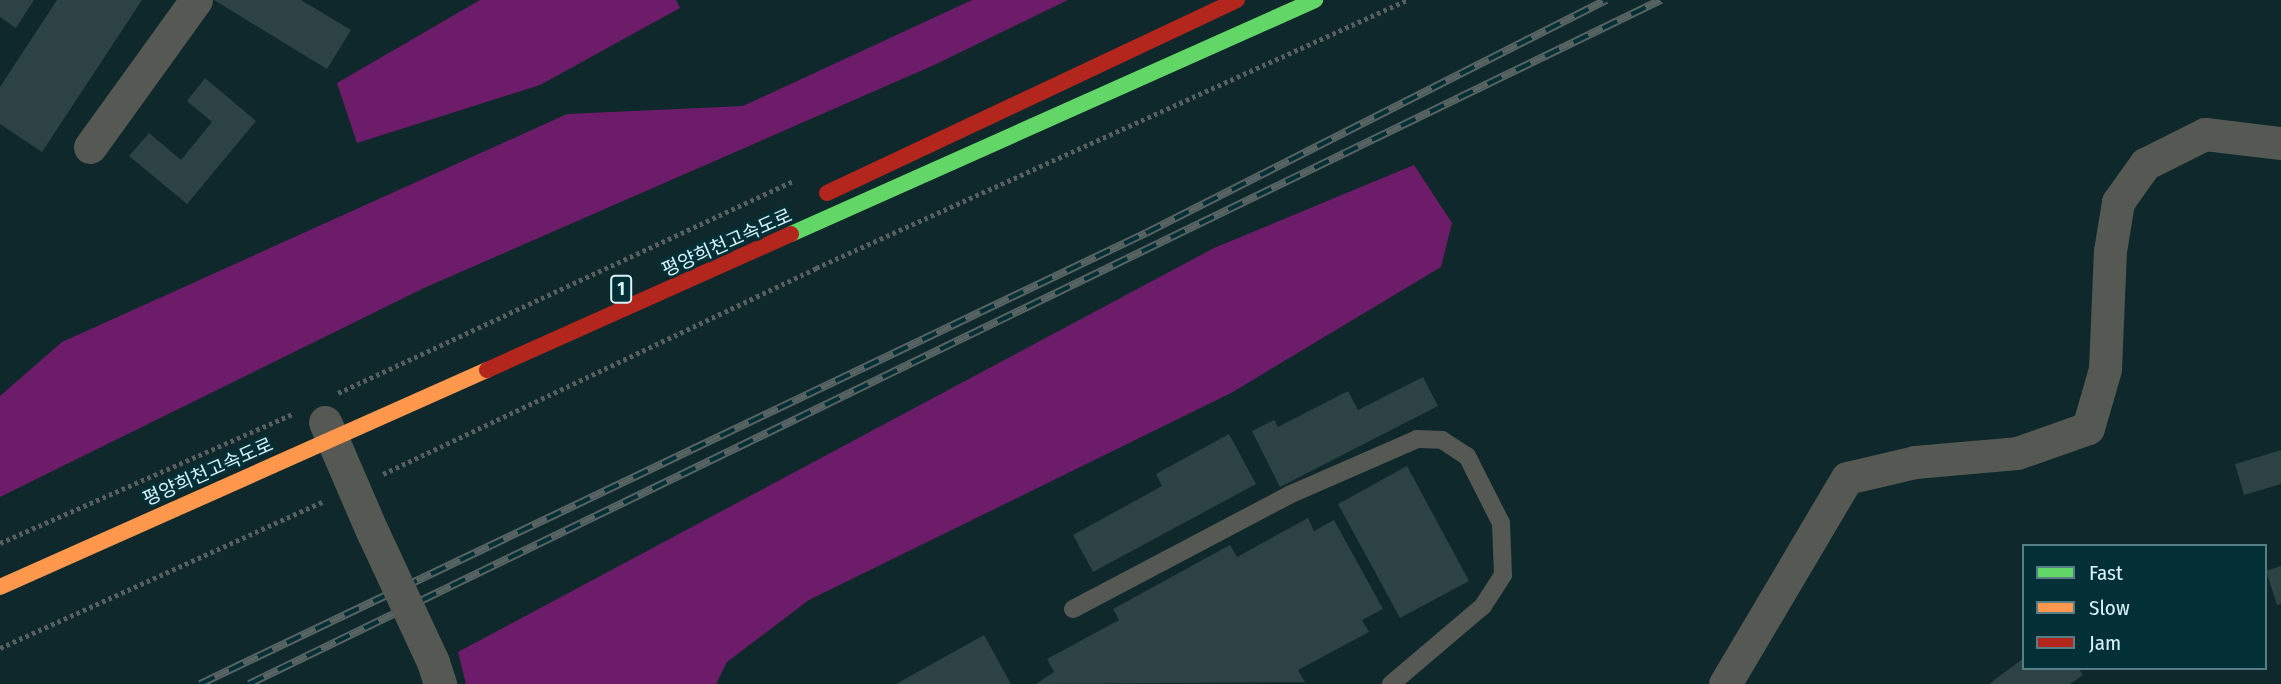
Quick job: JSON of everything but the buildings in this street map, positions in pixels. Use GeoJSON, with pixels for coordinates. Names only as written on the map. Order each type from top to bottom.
{"type":"FeatureCollection","features":[{"type":"Feature","properties":{"kind":"highway","name":"평양희천고속도로"},"geometry":{"type":"LineString","coordinates":[[811,200],[1237,0]]}},
{"type":"Feature","properties":{"kind":"highway","name":"평양희천고속도로"},"geometry":{"type":"LineString","coordinates":[[0,587],[325,418],[1315,0]]}},
{"type":"Feature","properties":{"kind":"highway"},"geometry":{"type":"LineString","coordinates":[[0,568],[25,556]]}},
{"type":"Feature","properties":{"kind":"street"},"geometry":{"type":"LineString","coordinates":[[90,147],[196,0]]}},
{"type":"Feature","properties":{"kind":"street"},"geometry":{"type":"LineString","coordinates":[[1725,684],[1847,478],[1915,462],[2017,453],[2088,428],[2105,369],[2110,251],[2118,202],[2145,164],[2205,134],[2281,143]]}},
{"type":"Feature","properties":{"kind":"street"},"geometry":{"type":"LineString","coordinates":[[325,418],[436,673]]}},
{"type":"Feature","properties":{"kind":"lane"},"geometry":{"type":"LineString","coordinates":[[1073,609],[1289,495],[1418,439],[1442,440],[1466,456],[1501,523],[1503,575],[1483,606],[1391,684]]}},
{"type":"Feature","properties":{"kind":"path"},"geometry":{"type":"LineString","coordinates":[[0,648],[354,487],[816,268],[1407,0]]}},
{"type":"Feature","properties":{"kind":"path"},"geometry":{"type":"LineString","coordinates":[[0,543],[325,418],[802,177]]}},
{"type":"Feature","properties":{"kind":"shaded area"},"geometry":{"type":"Polygon","coordinates":[[[480,0],[676,0],[680,8],[540,85],[357,143],[337,83],[480,0]]]}},
{"type":"Feature","properties":{"kind":"shaded area"},"geometry":{"type":"Polygon","coordinates":[[[972,0],[1068,0],[932,66],[424,288],[0,497],[0,396],[62,342],[567,114],[743,106],[972,0]]]}},
{"type":"Feature","properties":{"kind":"shaded area"},"geometry":{"type":"Polygon","coordinates":[[[1414,165],[1452,223],[1441,267],[1231,393],[809,600],[727,662],[716,684],[466,684],[458,652],[1214,248],[1414,165]]]}},
{"type":"Feature","properties":{"kind":"railway"},"geometry":{"type":"LineString","coordinates":[[200,684],[1146,233],[1606,0]]}},
{"type":"Feature","properties":{"kind":"railway"},"geometry":{"type":"LineString","coordinates":[[249,684],[1661,0]]}},
{"type":"Feature","properties":{"kind":"traffic: fast"},"geometry":{"type":"LineString","coordinates":[[791,234],[1315,0]]}},
{"type":"Feature","properties":{"kind":"traffic: slow"},"geometry":{"type":"LineString","coordinates":[[0,587],[487,370]]}},
{"type":"Feature","properties":{"kind":"traffic: jam"},"geometry":{"type":"LineString","coordinates":[[827,193],[1237,0]]}},
{"type":"Feature","properties":{"kind":"traffic: jam"},"geometry":{"type":"LineString","coordinates":[[487,370],[791,234]]}}]}
